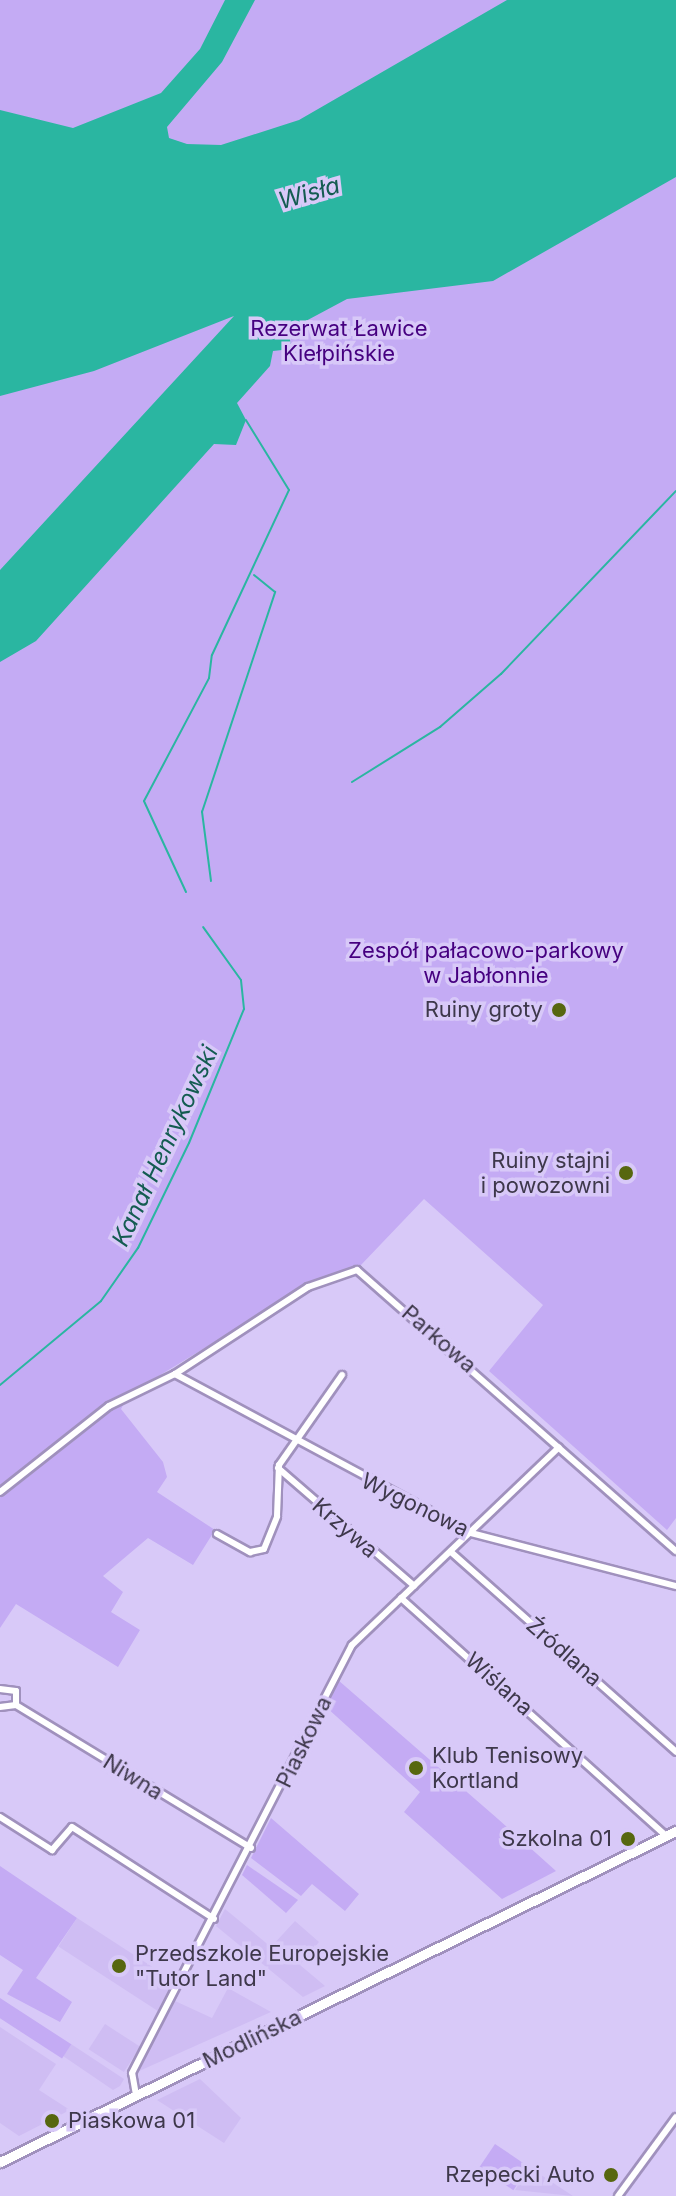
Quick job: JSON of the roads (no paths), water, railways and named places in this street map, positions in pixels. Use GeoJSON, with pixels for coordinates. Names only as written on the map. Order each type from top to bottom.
{"type":"FeatureCollection","features":[{"type":"Feature","properties":{"kind":"main road","name":"Modlińska"},"geometry":{"type":"LineString","coordinates":[[0,2162],[676,1831]]}},
{"type":"Feature","properties":{"kind":"street","name":"Parkowa"},"geometry":{"type":"LineString","coordinates":[[175,1374],[308,1287],[357,1270],[676,1551]]}},
{"type":"Feature","properties":{"kind":"street","name":"Wygonowa"},"geometry":{"type":"LineString","coordinates":[[175,1374],[293,1442],[471,1533],[676,1586]]}},
{"type":"Feature","properties":{"kind":"street"},"geometry":{"type":"LineString","coordinates":[[0,1492],[109,1406],[175,1374]]}},
{"type":"Feature","properties":{"kind":"street","name":"Krzywa"},"geometry":{"type":"LineString","coordinates":[[217,1534],[261,1551],[277,1516],[278,1468],[342,1375]]}},
{"type":"Feature","properties":{"kind":"street","name":"Piaskowa"},"geometry":{"type":"LineString","coordinates":[[136,2095],[132,2073],[251,1848],[344,1657],[559,1447]]}},
{"type":"Feature","properties":{"kind":"street","name":"Krzywa"},"geometry":{"type":"LineString","coordinates":[[278,1468],[414,1586]]}},
{"type":"Feature","properties":{"kind":"street","name":"Źródlana"},"geometry":{"type":"LineString","coordinates":[[451,1552],[676,1752]]}},
{"type":"Feature","properties":{"kind":"street","name":"Wiślana"},"geometry":{"type":"LineString","coordinates":[[401,1598],[666,1836]]}},
{"type":"Feature","properties":{"kind":"street","name":"Niwna"},"geometry":{"type":"LineString","coordinates":[[0,1689],[16,1691],[16,1705],[251,1848]]}},
{"type":"Feature","properties":{"kind":"street"},"geometry":{"type":"LineString","coordinates":[[0,1707],[16,1705]]}},
{"type":"Feature","properties":{"kind":"street"},"geometry":{"type":"LineString","coordinates":[[0,1817],[54,1851],[72,1827],[214,1919]]}},
{"type":"Feature","properties":{"kind":"street"},"geometry":{"type":"LineString","coordinates":[[618,2196],[676,2117]]}},
{"type":"Feature","properties":{"kind":"water","name":"Wisła"},"geometry":{"type":"Polygon","coordinates":[[[225,0],[255,0],[222,62],[167,127],[169,138],[187,144],[221,145],[299,120],[507,0],[676,0],[676,177],[493,281],[347,299],[289,330],[291,349],[273,351],[270,366],[237,403],[246,420],[236,445],[214,444],[36,641],[0,662],[0,570],[234,316],[94,371],[0,396],[0,110],[73,128],[161,93],[200,49],[225,0]]]}},
{"type":"Feature","properties":{"kind":"waterway","name":"Kanał Henrykowski"},"geometry":{"type":"LineString","coordinates":[[186,892],[144,801],[209,678],[212,655],[289,490],[246,420]]}},
{"type":"Feature","properties":{"kind":"waterway"},"geometry":{"type":"LineString","coordinates":[[352,782],[440,727],[501,674],[676,491]]}},
{"type":"Feature","properties":{"kind":"waterway"},"geometry":{"type":"LineString","coordinates":[[211,881],[202,812],[275,592],[254,575]]}},
{"type":"Feature","properties":{"kind":"waterway","name":"Kanał Henrykowski"},"geometry":{"type":"LineString","coordinates":[[0,1385],[101,1301],[138,1248],[189,1143],[244,1009],[241,980],[203,927]]}},
{"type":"Feature","properties":{"kind":"place","name":"Ruiny groty"},"geometry":{"type":"Point","coordinates":[559,1010]}},
{"type":"Feature","properties":{"kind":"place","name":"Ruiny stajni i powozowni"},"geometry":{"type":"Point","coordinates":[626,1173]}},
{"type":"Feature","properties":{"kind":"place","name":"Klub Tenisowy Kortland"},"geometry":{"type":"Point","coordinates":[416,1768]}},
{"type":"Feature","properties":{"kind":"place","name":"Szkolna 01"},"geometry":{"type":"Point","coordinates":[628,1839]}},
{"type":"Feature","properties":{"kind":"place","name":"Przedszkole Europejskie \"Tutor Land\""},"geometry":{"type":"Point","coordinates":[119,1966]}},
{"type":"Feature","properties":{"kind":"place","name":"Piaskowa 01"},"geometry":{"type":"Point","coordinates":[52,2121]}},
{"type":"Feature","properties":{"kind":"place","name":"Rzepecki Auto"},"geometry":{"type":"Point","coordinates":[611,2175]}},
{"type":"Feature","properties":{"kind":"park label","name":"Rezerwat Ławice Kiełpińskie"},"geometry":{"type":"Point","coordinates":[339,340]}},
{"type":"Feature","properties":{"kind":"park label","name":"Zespół pałacowo-parkowy w Jabłonnie"},"geometry":{"type":"Point","coordinates":[486,962]}}]}
